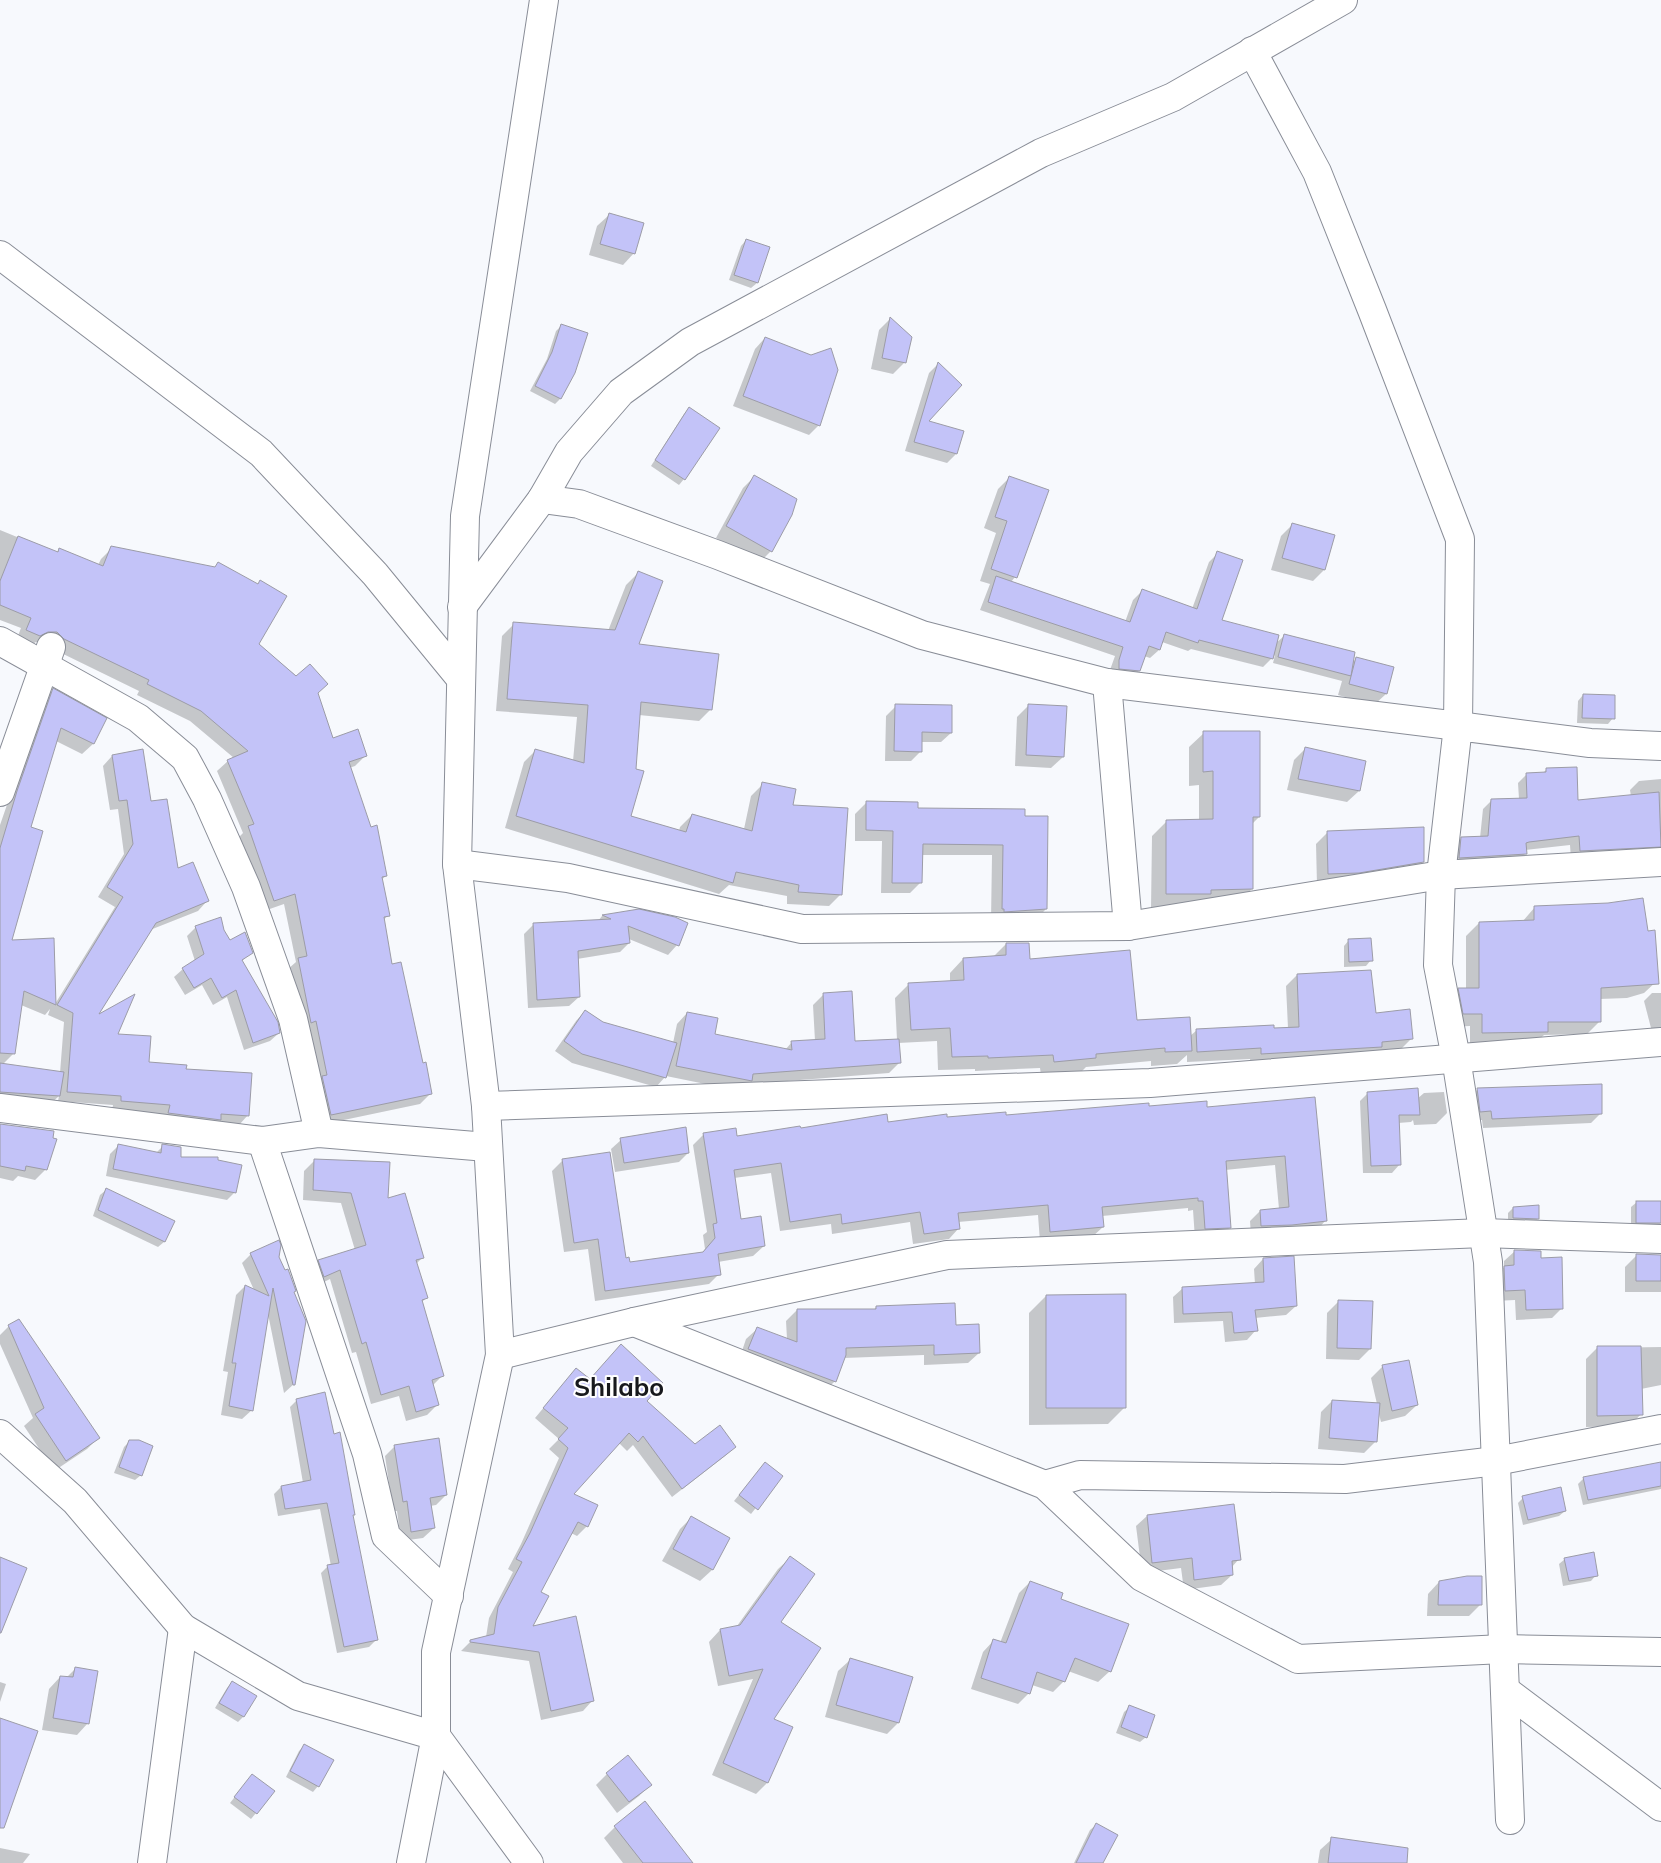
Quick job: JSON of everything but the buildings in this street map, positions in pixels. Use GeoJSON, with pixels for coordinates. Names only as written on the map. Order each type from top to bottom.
{"type":"FeatureCollection","features":[{"type":"Feature","properties":{"kind":"street"},"geometry":{"type":"LineString","coordinates":[[411,1863],[436,1736],[436,1652],[500,1356],[486,1106],[457,864],[462,607],[465,516],[544,0]]}},
{"type":"Feature","properties":{"kind":"street"},"geometry":{"type":"LineString","coordinates":[[462,607],[542,499],[569,452],[621,392],[690,342],[1042,153],[1173,97],[1343,0]]}},
{"type":"Feature","properties":{"kind":"street"},"geometry":{"type":"LineString","coordinates":[[1252,51],[1317,172],[1376,319],[1460,539],[1458,726],[1441,875],[1438,966],[1456,1058],[1488,1262],[1510,1820]]}},
{"type":"Feature","properties":{"kind":"street"},"geometry":{"type":"LineString","coordinates":[[0,255],[261,453],[375,574],[461,679]]}},
{"type":"Feature","properties":{"kind":"street"},"geometry":{"type":"LineString","coordinates":[[542,499],[579,504],[922,635],[1107,683],[1590,743],[1661,746]]}},
{"type":"Feature","properties":{"kind":"street"},"geometry":{"type":"LineString","coordinates":[[0,641],[48,657],[138,718],[185,758],[207,799],[242,879],[263,934],[293,1019],[319,1133]]}},
{"type":"Feature","properties":{"kind":"street"},"geometry":{"type":"LineString","coordinates":[[0,792],[48,657]]}},
{"type":"Feature","properties":{"kind":"street"},"geometry":{"type":"LineString","coordinates":[[1107,683],[1128,926]]}},
{"type":"Feature","properties":{"kind":"street"},"geometry":{"type":"LineString","coordinates":[[457,864],[568,878],[802,929],[1128,926],[1441,875],[1661,862]]}},
{"type":"Feature","properties":{"kind":"street"},"geometry":{"type":"LineString","coordinates":[[486,1106],[1150,1083],[1661,1042]]}},
{"type":"Feature","properties":{"kind":"street"},"geometry":{"type":"LineString","coordinates":[[0,1108],[262,1141],[319,1133],[487,1147]]}},
{"type":"Feature","properties":{"kind":"street"},"geometry":{"type":"LineString","coordinates":[[262,1141],[367,1454],[386,1536],[449,1596]]}},
{"type":"Feature","properties":{"kind":"street"},"geometry":{"type":"LineString","coordinates":[[500,1356],[634,1322],[947,1255],[1484,1233],[1661,1239]]}},
{"type":"Feature","properties":{"kind":"street"},"geometry":{"type":"LineString","coordinates":[[634,1322],[1045,1486],[1142,1577],[1298,1659],[1503,1649],[1661,1652]]}},
{"type":"Feature","properties":{"kind":"street"},"geometry":{"type":"LineString","coordinates":[[1045,1486],[1080,1474],[1345,1479],[1496,1461],[1661,1429]]}},
{"type":"Feature","properties":{"kind":"street"},"geometry":{"type":"LineString","coordinates":[[0,1434],[76,1501],[183,1628],[298,1696],[436,1736],[529,1863]]}},
{"type":"Feature","properties":{"kind":"street"},"geometry":{"type":"LineString","coordinates":[[152,1863],[183,1628]]}},
{"type":"Feature","properties":{"kind":"street"},"geometry":{"type":"LineString","coordinates":[[1505,1690],[1661,1807]]}},
{"type":"Feature","properties":{"kind":"district","name":"Shilabo"},"geometry":{"type":"Point","coordinates":[619,1386]}}]}
